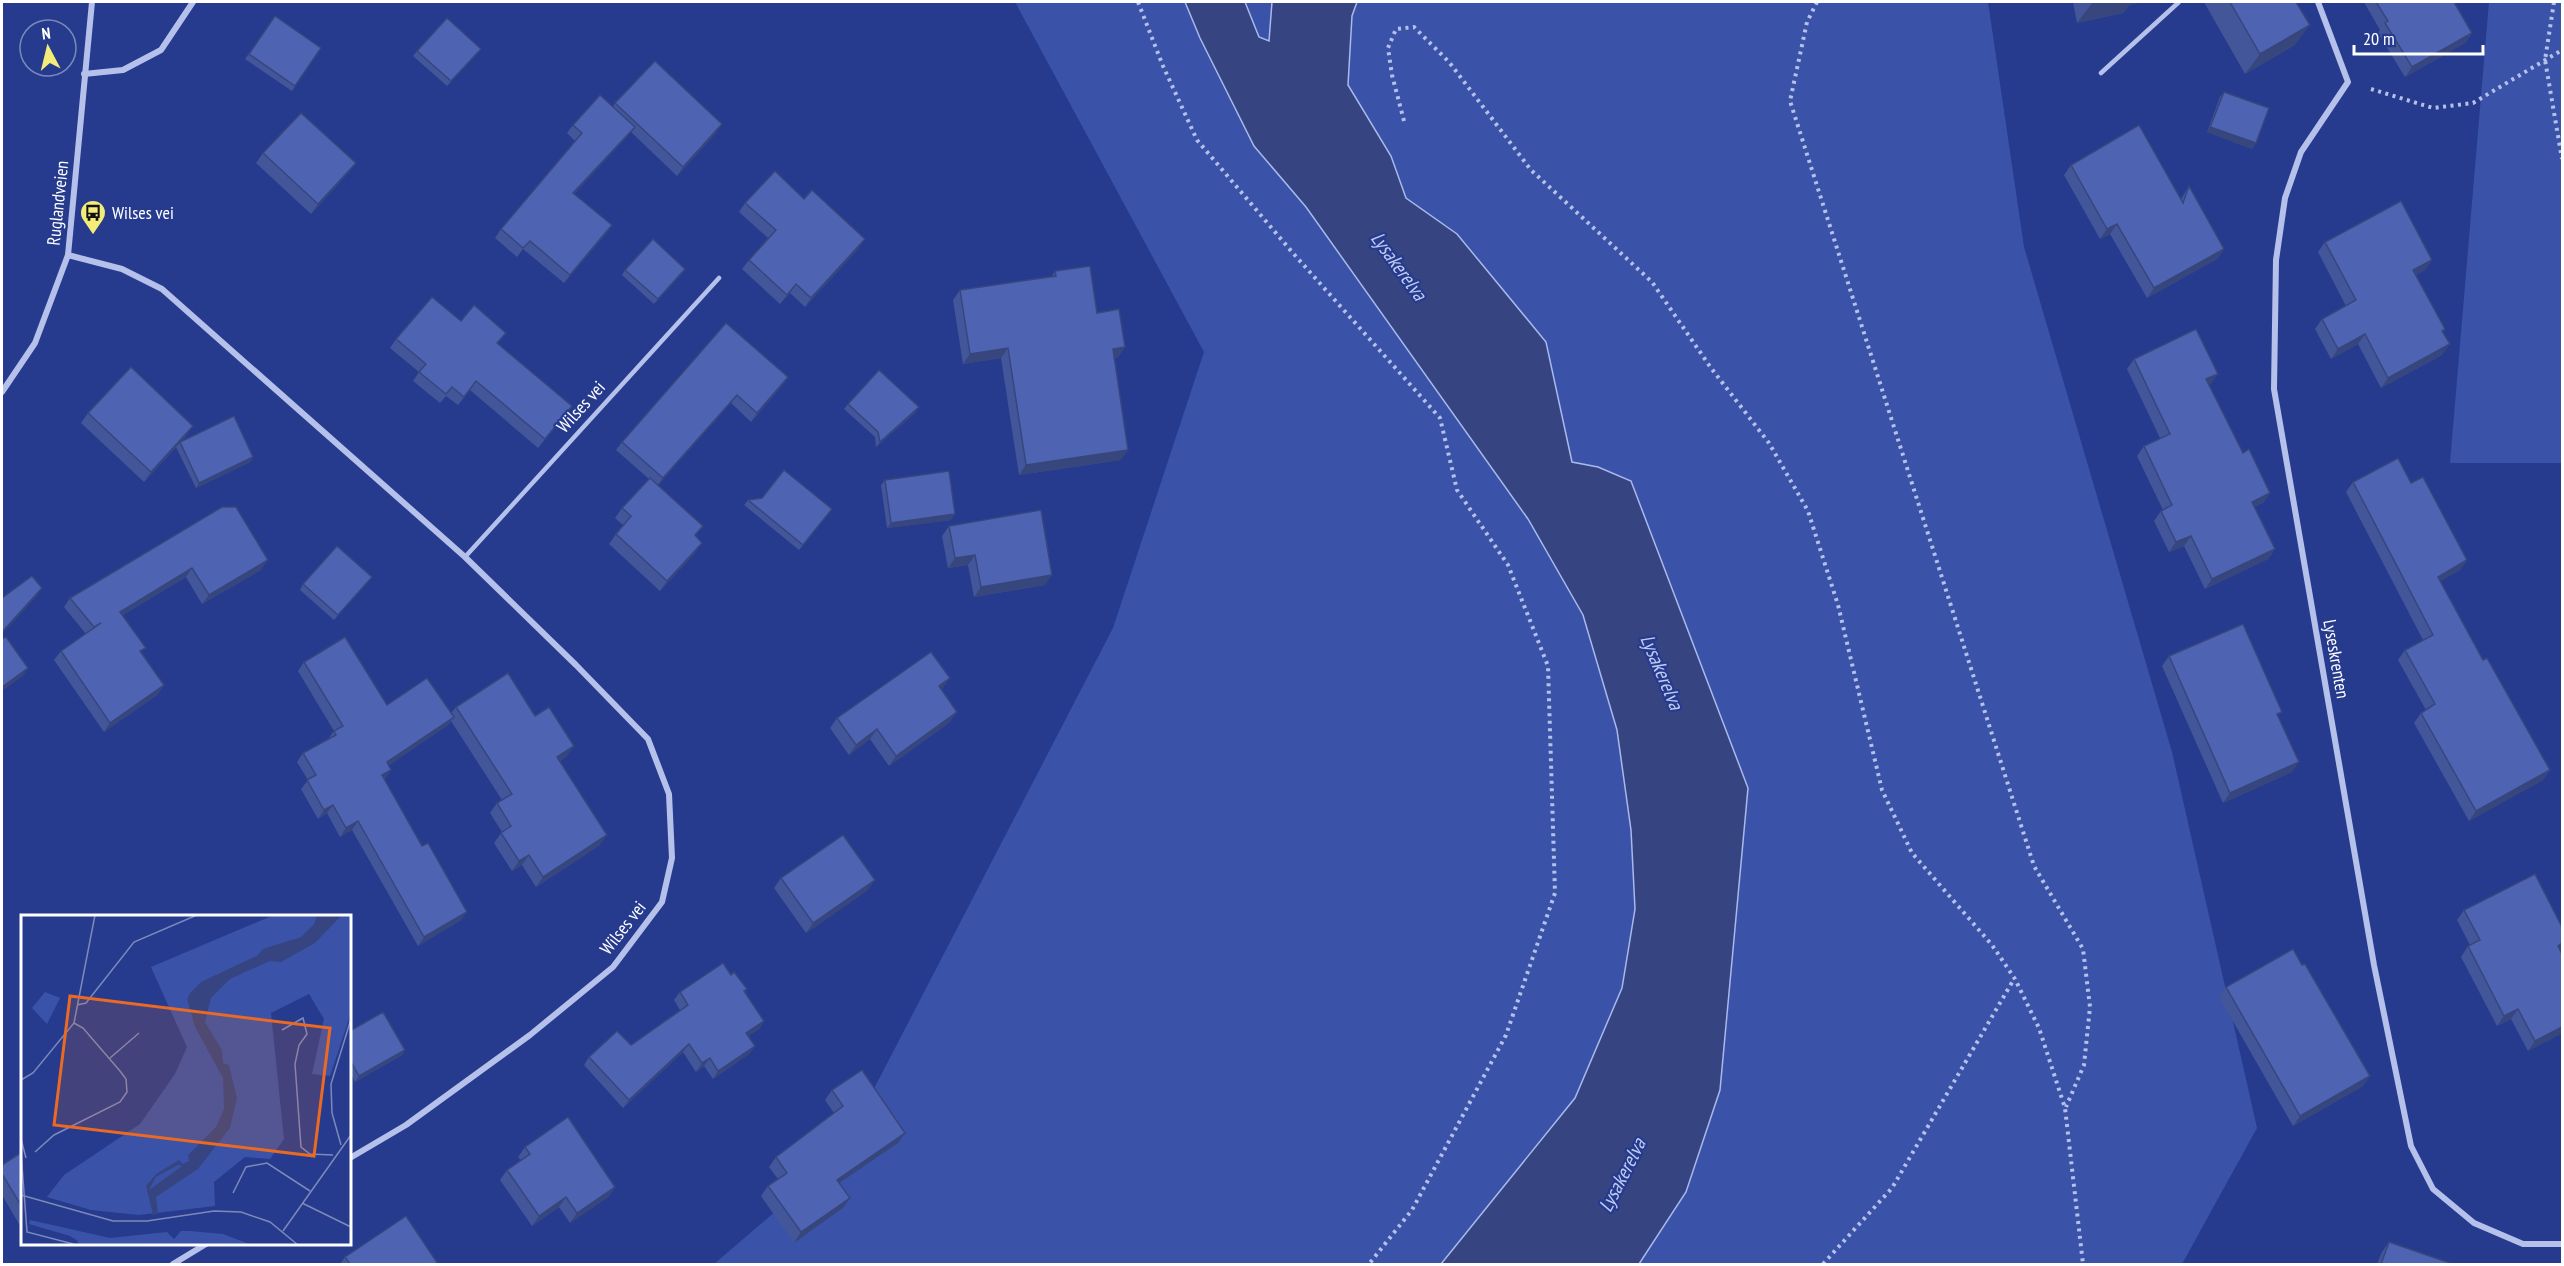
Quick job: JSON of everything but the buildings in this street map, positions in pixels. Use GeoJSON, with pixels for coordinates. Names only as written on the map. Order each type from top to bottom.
{"type":"FeatureCollection","features":[{"type":"Feature","properties":{"kind":"street","name":"Ruglandveien"},"geometry":{"type":"LineString","coordinates":[[2,392],[35,342],[68,255],[92,2]]}},
{"type":"Feature","properties":{"kind":"street"},"geometry":{"type":"LineString","coordinates":[[84,74],[123,70],[161,50],[193,2]]}},
{"type":"Feature","properties":{"kind":"street"},"geometry":{"type":"LineString","coordinates":[[2318,2],[2348,82]]}},
{"type":"Feature","properties":{"kind":"street","name":"Lyseskrenten"},"geometry":{"type":"LineString","coordinates":[[2348,82],[2301,152],[2285,198],[2276,260],[2274,389],[2374,965],[2411,1146],[2433,1189],[2474,1223],[2523,1244],[2562,1244]]}},
{"type":"Feature","properties":{"kind":"street","name":"Wilses vei"},"geometry":{"type":"LineString","coordinates":[[68,255],[122,269],[162,289],[465,557],[648,739],[669,794],[672,858],[662,902],[613,967],[530,1035],[406,1125],[351,1157]]}},
{"type":"Feature","properties":{"kind":"street"},"geometry":{"type":"LineString","coordinates":[[173,1264],[204,1245]]}},
{"type":"Feature","properties":{"kind":"lane"},"geometry":{"type":"LineString","coordinates":[[2101,73],[2179,2]]}},
{"type":"Feature","properties":{"kind":"lane","name":"Wilses vei"},"geometry":{"type":"LineString","coordinates":[[465,557],[718,278]]}},
{"type":"Feature","properties":{"kind":"path"},"geometry":{"type":"LineString","coordinates":[[1138,2],[1163,66],[1197,140],[1292,252],[1440,418],[1457,490],[1508,565],[1548,666],[1555,893],[1506,1035],[1412,1210],[1369,1264]]}},
{"type":"Feature","properties":{"kind":"path"},"geometry":{"type":"LineString","coordinates":[[1817,2],[1807,22],[1790,101],[2034,866],[2083,949],[2090,1007],[2084,1065],[2065,1107]]}},
{"type":"Feature","properties":{"kind":"path"},"geometry":{"type":"LineString","coordinates":[[2553,2],[2544,60],[2562,159]]}},
{"type":"Feature","properties":{"kind":"path"},"geometry":{"type":"LineString","coordinates":[[1404,121],[1392,75],[1389,48],[1396,29],[1414,27],[1449,62],[1531,170],[1652,282],[1711,368],[1769,442],[1808,511],[1838,605],[1882,790],[1911,853],[1992,945],[2015,979],[2039,1028],[2065,1107],[2083,1264]]}},
{"type":"Feature","properties":{"kind":"path"},"geometry":{"type":"LineString","coordinates":[[2348,82],[2433,108],[2473,103],[2562,50]]}},
{"type":"Feature","properties":{"kind":"path"},"geometry":{"type":"LineString","coordinates":[[1823,1264],[1892,1188],[2015,979]]}},
{"type":"Feature","properties":{"kind":"shaded area"},"geometry":{"type":"Polygon","coordinates":[[[1015,2],[1988,2],[2024,247],[2172,752],[2257,1128],[2182,1264],[714,1264],[838,1158],[1113,628],[1204,352],[1015,2]]]}},
{"type":"Feature","properties":{"kind":"shaded area"},"geometry":{"type":"Polygon","coordinates":[[[2489,2],[2562,2],[2562,463],[2450,463],[2489,2]]]}},
{"type":"Feature","properties":{"kind":"water","name":"Lysakerelva"},"geometry":{"type":"Polygon","coordinates":[[[1185,2],[1245,2],[1259,37],[1269,41],[1272,2],[1357,2],[1352,16],[1348,85],[1391,156],[1406,198],[1457,234],[1546,342],[1572,462],[1598,467],[1631,481],[1748,788],[1720,1090],[1686,1192],[1639,1264],[1441,1264],[1575,1098],[1622,988],[1635,909],[1631,830],[1617,730],[1583,615],[1528,519],[1306,207],[1254,146],[1200,38],[1185,2]]]}},
{"type":"Feature","properties":{"kind":"place","name":"Wilses vei"},"geometry":{"type":"Point","coordinates":[93,236]}}]}
